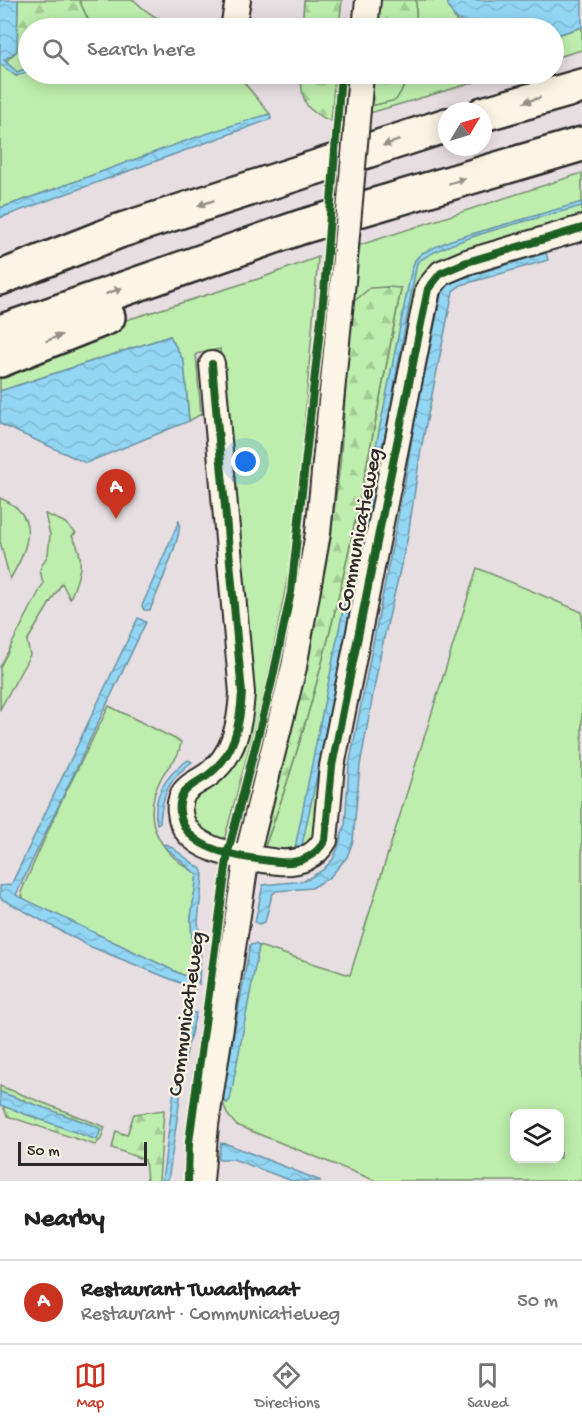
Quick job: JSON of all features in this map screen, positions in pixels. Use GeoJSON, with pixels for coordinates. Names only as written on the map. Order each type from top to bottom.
{"type":"FeatureCollection","features":[{"type":"Feature","properties":{"kind":"highway"},"geometry":{"type":"LineString","coordinates":[[492,111],[582,86]]}},
{"type":"Feature","properties":{"kind":"highway"},"geometry":{"type":"LineString","coordinates":[[0,262],[119,231],[438,128]]}},
{"type":"Feature","properties":{"kind":"highway"},"geometry":{"type":"LineString","coordinates":[[0,332],[301,227],[582,144]]}},
{"type":"Feature","properties":{"kind":"highway"},"geometry":{"type":"LineString","coordinates":[[0,360],[253,262],[301,227]]}},
{"type":"Feature","properties":{"kind":"highway"},"geometry":{"type":"LineString","coordinates":[[0,278],[119,231]]}},
{"type":"Feature","properties":{"kind":"street"},"geometry":{"type":"LineString","coordinates":[[235,18],[238,0]]}},
{"type":"Feature","properties":{"kind":"street"},"geometry":{"type":"LineString","coordinates":[[366,18],[368,0]]}},
{"type":"Feature","properties":{"kind":"street","name":"Communicatieweg"},"geometry":{"type":"LineString","coordinates":[[201,1181],[206,1125],[247,856],[306,612],[318,533],[360,84]]}},
{"type":"Feature","properties":{"kind":"street","name":"Communicatieweg"},"geometry":{"type":"LineString","coordinates":[[212,364],[242,693],[236,739],[225,758],[210,773],[182,794],[179,806],[180,819],[187,833],[197,842],[247,856],[285,863],[310,856],[320,849],[325,840],[332,766],[428,289],[441,273],[467,262],[582,228]]}},
{"type":"Feature","properties":{"kind":"green space"},"geometry":{"type":"Polygon","coordinates":[[[18,0],[79,0],[87,18],[18,18],[17,72],[4,63],[17,51],[18,0]]]}},
{"type":"Feature","properties":{"kind":"green space"},"geometry":{"type":"Polygon","coordinates":[[[79,0],[134,0],[158,18],[87,18],[79,0]]]}},
{"type":"Feature","properties":{"kind":"green space"},"geometry":{"type":"Polygon","coordinates":[[[304,0],[342,0],[340,18],[303,18],[304,0]]]}},
{"type":"Feature","properties":{"kind":"green space"},"geometry":{"type":"Polygon","coordinates":[[[378,0],[416,0],[416,18],[377,18],[378,0]]]}},
{"type":"Feature","properties":{"kind":"green space"},"geometry":{"type":"Polygon","coordinates":[[[416,0],[447,0],[455,18],[416,18],[416,0]]]}},
{"type":"Feature","properties":{"kind":"green space"},"geometry":{"type":"Polygon","coordinates":[[[582,27],[582,50],[564,55],[564,33],[582,27]]]}},
{"type":"Feature","properties":{"kind":"green space"},"geometry":{"type":"Polygon","coordinates":[[[0,64],[18,75],[18,84],[245,84],[270,114],[202,136],[0,208],[0,64]]]}},
{"type":"Feature","properties":{"kind":"green space"},"geometry":{"type":"Polygon","coordinates":[[[301,84],[334,84],[331,121],[310,109],[302,92],[301,84]]]}},
{"type":"Feature","properties":{"kind":"green space"},"geometry":{"type":"Polygon","coordinates":[[[372,84],[405,84],[396,100],[371,106],[372,84]]]}},
{"type":"Feature","properties":{"kind":"green space"},"geometry":{"type":"Polygon","coordinates":[[[405,84],[468,84],[370,113],[371,106],[396,99],[405,84]]]}},
{"type":"Feature","properties":{"kind":"green space"},"geometry":{"type":"Polygon","coordinates":[[[582,173],[582,220],[437,269],[416,286],[319,769],[317,822],[310,841],[303,849],[264,849],[309,712],[327,642],[374,431],[401,289],[387,287],[352,303],[360,245],[582,173]]]}},
{"type":"Feature","properties":{"kind":"green space"},"geometry":{"type":"Polygon","coordinates":[[[318,257],[298,502],[289,570],[267,682],[225,837],[222,842],[205,840],[186,806],[220,773],[244,641],[220,349],[196,354],[201,414],[189,421],[184,362],[170,336],[0,391],[0,369],[104,327],[261,278],[318,257]]]}},
{"type":"Feature","properties":{"kind":"green space"},"geometry":{"type":"Polygon","coordinates":[[[370,288],[401,288],[344,572],[309,712],[264,849],[261,848],[330,543],[340,465],[352,303],[370,288]]]}},
{"type":"Feature","properties":{"kind":"green space"},"geometry":{"type":"Polygon","coordinates":[[[0,498],[13,505],[22,514],[28,534],[22,556],[10,579],[0,542],[0,498]]]}},
{"type":"Feature","properties":{"kind":"green space"},"geometry":{"type":"Polygon","coordinates":[[[45,514],[64,522],[76,533],[72,536],[79,552],[79,575],[70,599],[62,583],[27,641],[30,655],[0,709],[0,667],[43,584],[40,569],[48,554],[50,535],[45,514]]]}},
{"type":"Feature","properties":{"kind":"green space"},"geometry":{"type":"Polygon","coordinates":[[[477,568],[582,612],[582,1181],[376,1181],[236,1125],[227,1114],[222,1100],[227,1103],[259,946],[350,975],[477,568]]]}},
{"type":"Feature","properties":{"kind":"green space"},"geometry":{"type":"Polygon","coordinates":[[[109,706],[181,742],[178,754],[164,773],[156,790],[152,812],[153,823],[162,843],[178,861],[197,875],[191,918],[193,969],[189,978],[24,900],[21,892],[60,804],[109,706]]]}},
{"type":"Feature","properties":{"kind":"green space"},"geometry":{"type":"Polygon","coordinates":[[[0,1086],[105,1127],[101,1139],[95,1145],[7,1116],[3,1106],[97,1139],[95,1126],[0,1092],[0,1086]]]}},
{"type":"Feature","properties":{"kind":"green space"},"geometry":{"type":"Polygon","coordinates":[[[164,1110],[159,1181],[147,1181],[145,1160],[112,1148],[116,1131],[127,1135],[134,1114],[164,1110]]]}},
{"type":"Feature","properties":{"kind":"water"},"geometry":{"type":"Polygon","coordinates":[[[0,0],[18,0],[17,51],[4,60],[18,72],[18,75],[0,64],[0,0]]]}},
{"type":"Feature","properties":{"kind":"water"},"geometry":{"type":"Polygon","coordinates":[[[447,0],[582,0],[582,27],[564,33],[564,18],[457,18],[452,13],[447,0]]]}},
{"type":"Feature","properties":{"kind":"water"},"geometry":{"type":"Polygon","coordinates":[[[270,114],[271,119],[0,218],[0,208],[202,135],[270,114]]]}},
{"type":"Feature","properties":{"kind":"water"},"geometry":{"type":"Polygon","coordinates":[[[582,202],[582,206],[471,237],[430,254],[417,263],[354,604],[301,850],[295,848],[415,260],[422,253],[451,240],[582,202]]]}},
{"type":"Feature","properties":{"kind":"water"},"geometry":{"type":"Polygon","coordinates":[[[546,253],[548,260],[461,285],[453,291],[421,449],[408,536],[381,651],[360,765],[353,841],[347,857],[330,877],[312,888],[276,891],[272,895],[265,922],[259,924],[255,922],[263,885],[304,881],[323,870],[333,859],[345,824],[349,766],[405,481],[414,424],[442,291],[447,283],[546,253]]]}},
{"type":"Feature","properties":{"kind":"water"},"geometry":{"type":"Polygon","coordinates":[[[170,336],[184,362],[189,421],[86,463],[0,424],[0,391],[170,336]]]}},
{"type":"Feature","properties":{"kind":"water"},"geometry":{"type":"Polygon","coordinates":[[[179,521],[174,550],[163,578],[150,610],[144,610],[142,606],[179,521]]]}},
{"type":"Feature","properties":{"kind":"water"},"geometry":{"type":"Polygon","coordinates":[[[138,618],[146,622],[16,895],[189,978],[193,969],[191,918],[197,875],[163,845],[167,844],[201,869],[203,875],[198,921],[201,947],[199,984],[193,976],[195,989],[89,946],[0,898],[0,886],[11,885],[138,618]]]}},
{"type":"Feature","properties":{"kind":"water"},"geometry":{"type":"Polygon","coordinates":[[[188,760],[192,762],[178,774],[168,788],[160,822],[157,824],[158,796],[167,780],[188,760]]]}},
{"type":"Feature","properties":{"kind":"water"},"geometry":{"type":"Polygon","coordinates":[[[250,945],[259,946],[230,1100],[227,1103],[222,1100],[250,945]]]}},
{"type":"Feature","properties":{"kind":"water"},"geometry":{"type":"Polygon","coordinates":[[[188,1012],[196,1013],[187,1050],[168,1181],[162,1181],[179,1054],[188,1012]]]}},
{"type":"Feature","properties":{"kind":"water"},"geometry":{"type":"Polygon","coordinates":[[[0,1092],[95,1126],[101,1129],[97,1140],[0,1105],[0,1092]]]}},
{"type":"Feature","properties":{"kind":"water"},"geometry":{"type":"Polygon","coordinates":[[[221,1143],[321,1181],[292,1181],[233,1159],[218,1159],[221,1143]]]}},
{"type":"Feature","properties":{"kind":"cycle path"},"geometry":{"type":"LineString","coordinates":[[188,1181],[189,1142],[228,852],[272,681],[291,592],[324,292],[340,84]]}},
{"type":"Feature","properties":{"kind":"cycle path"},"geometry":{"type":"LineString","coordinates":[[212,364],[242,693],[240,716],[230,748],[217,767],[185,791],[180,801],[180,812],[184,826],[192,837],[204,845],[234,855],[293,862],[312,855],[325,840],[332,766],[428,289],[441,273],[467,262],[582,228]]}},
{"type":"Feature","properties":{"kind":"place","name":"Restaurant Twaalfmaat"},"geometry":{"type":"Point","coordinates":[116,519]}}]}
